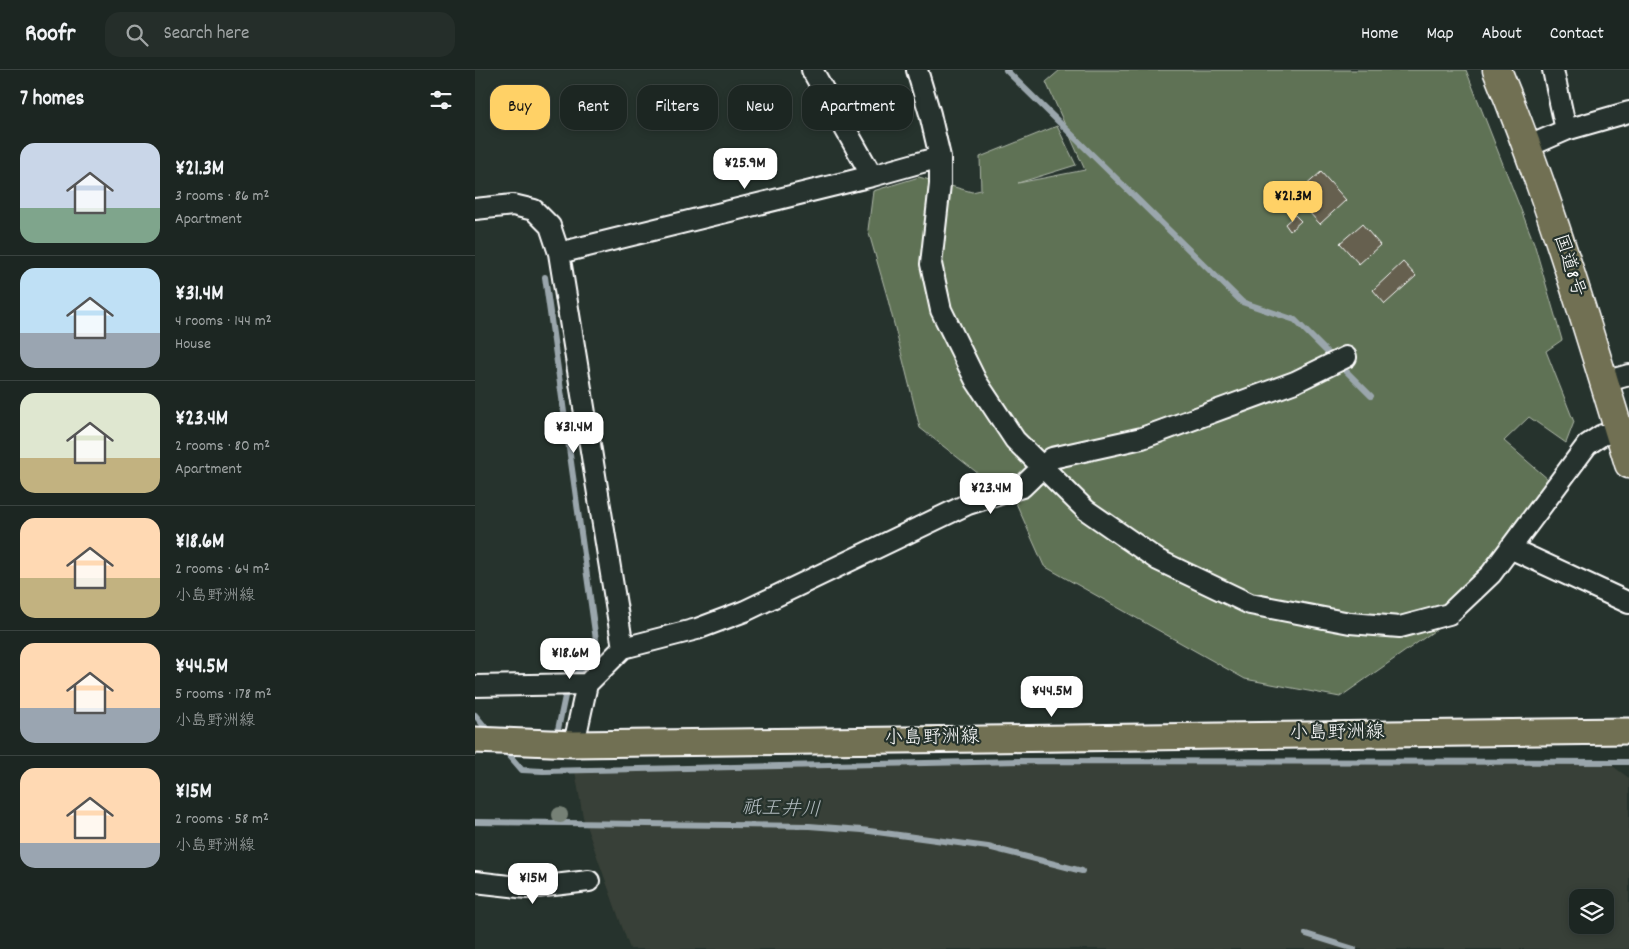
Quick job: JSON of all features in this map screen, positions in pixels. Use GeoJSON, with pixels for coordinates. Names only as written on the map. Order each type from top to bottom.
{"type":"FeatureCollection","features":[{"type":"Feature","properties":{"kind":"highway","name":"国道8号"},"geometry":{"type":"LineString","coordinates":[[1497,70],[1562,244],[1616,378],[1619,432],[1629,464]]}},
{"type":"Feature","properties":{"kind":"main road","name":"小島野洲線"},"geometry":{"type":"LineString","coordinates":[[475,740],[573,744],[1629,731]]}},
{"type":"Feature","properties":{"kind":"street"},"geometry":{"type":"LineString","coordinates":[[812,70],[872,176]]}},
{"type":"Feature","properties":{"kind":"street"},"geometry":{"type":"LineString","coordinates":[[917,70],[940,157],[931,264],[941,310],[975,381],[1015,440],[1086,510],[1158,560],[1250,604],[1350,623],[1401,627],[1449,614],[1491,574],[1587,445],[1602,435],[1619,432]]}},
{"type":"Feature","properties":{"kind":"street"},"geometry":{"type":"LineString","coordinates":[[1553,70],[1566,130]]}},
{"type":"Feature","properties":{"kind":"street"},"geometry":{"type":"LineString","coordinates":[[1527,148],[1566,130],[1629,112]]}},
{"type":"Feature","properties":{"kind":"street"},"geometry":{"type":"LineString","coordinates":[[559,254],[872,176],[940,157]]}},
{"type":"Feature","properties":{"kind":"street"},"geometry":{"type":"LineString","coordinates":[[475,209],[513,204],[534,210],[550,226],[559,254],[623,648]]}},
{"type":"Feature","properties":{"kind":"street"},"geometry":{"type":"LineString","coordinates":[[573,744],[587,684],[623,648],[697,629],[745,611],[968,504],[1022,487],[1052,458],[1142,438],[1295,382],[1346,357]]}},
{"type":"Feature","properties":{"kind":"street"},"geometry":{"type":"LineString","coordinates":[[1511,548],[1629,603]]}},
{"type":"Feature","properties":{"kind":"street"},"geometry":{"type":"LineString","coordinates":[[475,686],[587,684]]}},
{"type":"Feature","properties":{"kind":"street"},"geometry":{"type":"LineString","coordinates":[[475,882],[527,888],[589,881]]}},
{"type":"Feature","properties":{"kind":"shaded area"},"geometry":{"type":"Polygon","coordinates":[[[1607,762],[1629,778],[1629,949],[630,949],[583,817],[575,771],[1041,763],[1607,762]]]}},
{"type":"Feature","properties":{"kind":"green space"},"geometry":{"type":"Polygon","coordinates":[[[1060,70],[1466,70],[1534,243],[1562,340],[1546,351],[1574,422],[1566,443],[1529,417],[1504,441],[1549,480],[1444,624],[1340,697],[1245,679],[1044,566],[1016,503],[920,428],[887,296],[868,230],[873,191],[919,177],[972,192],[981,190],[980,157],[1057,126],[1076,165],[1018,183],[1085,170],[1046,82],[1060,70]]]}},
{"type":"Feature","properties":{"kind":"building"},"geometry":{"type":"Polygon","coordinates":[[[1321,172],[1346,200],[1320,224],[1294,196],[1321,172]]]}},
{"type":"Feature","properties":{"kind":"building"},"geometry":{"type":"Polygon","coordinates":[[[1295,215],[1301,221],[1290,231],[1285,224],[1295,215]]]}},
{"type":"Feature","properties":{"kind":"building"},"geometry":{"type":"Polygon","coordinates":[[[1362,224],[1380,245],[1359,264],[1340,243],[1362,224]]]}},
{"type":"Feature","properties":{"kind":"building"},"geometry":{"type":"Polygon","coordinates":[[[1403,262],[1416,276],[1385,304],[1373,290],[1403,262]]]}},
{"type":"Feature","properties":{"kind":"waterway"},"geometry":{"type":"LineString","coordinates":[[1006,70],[1242,302],[1295,320],[1371,396]]}},
{"type":"Feature","properties":{"kind":"waterway"},"geometry":{"type":"LineString","coordinates":[[545,277],[598,654],[568,682],[557,734]]}},
{"type":"Feature","properties":{"kind":"waterway"},"geometry":{"type":"LineString","coordinates":[[475,715],[490,733]]}},
{"type":"Feature","properties":{"kind":"waterway"},"geometry":{"type":"LineString","coordinates":[[503,748],[522,770],[543,771],[1022,761],[1629,762]]}},
{"type":"Feature","properties":{"kind":"waterway","name":"祇王井川"},"geometry":{"type":"LineString","coordinates":[[475,822],[809,826],[862,830],[988,847],[1082,871]]}},
{"type":"Feature","properties":{"kind":"waterway","name":"祇王井川"},"geometry":{"type":"LineString","coordinates":[[1306,934],[1354,949]]}}]}
